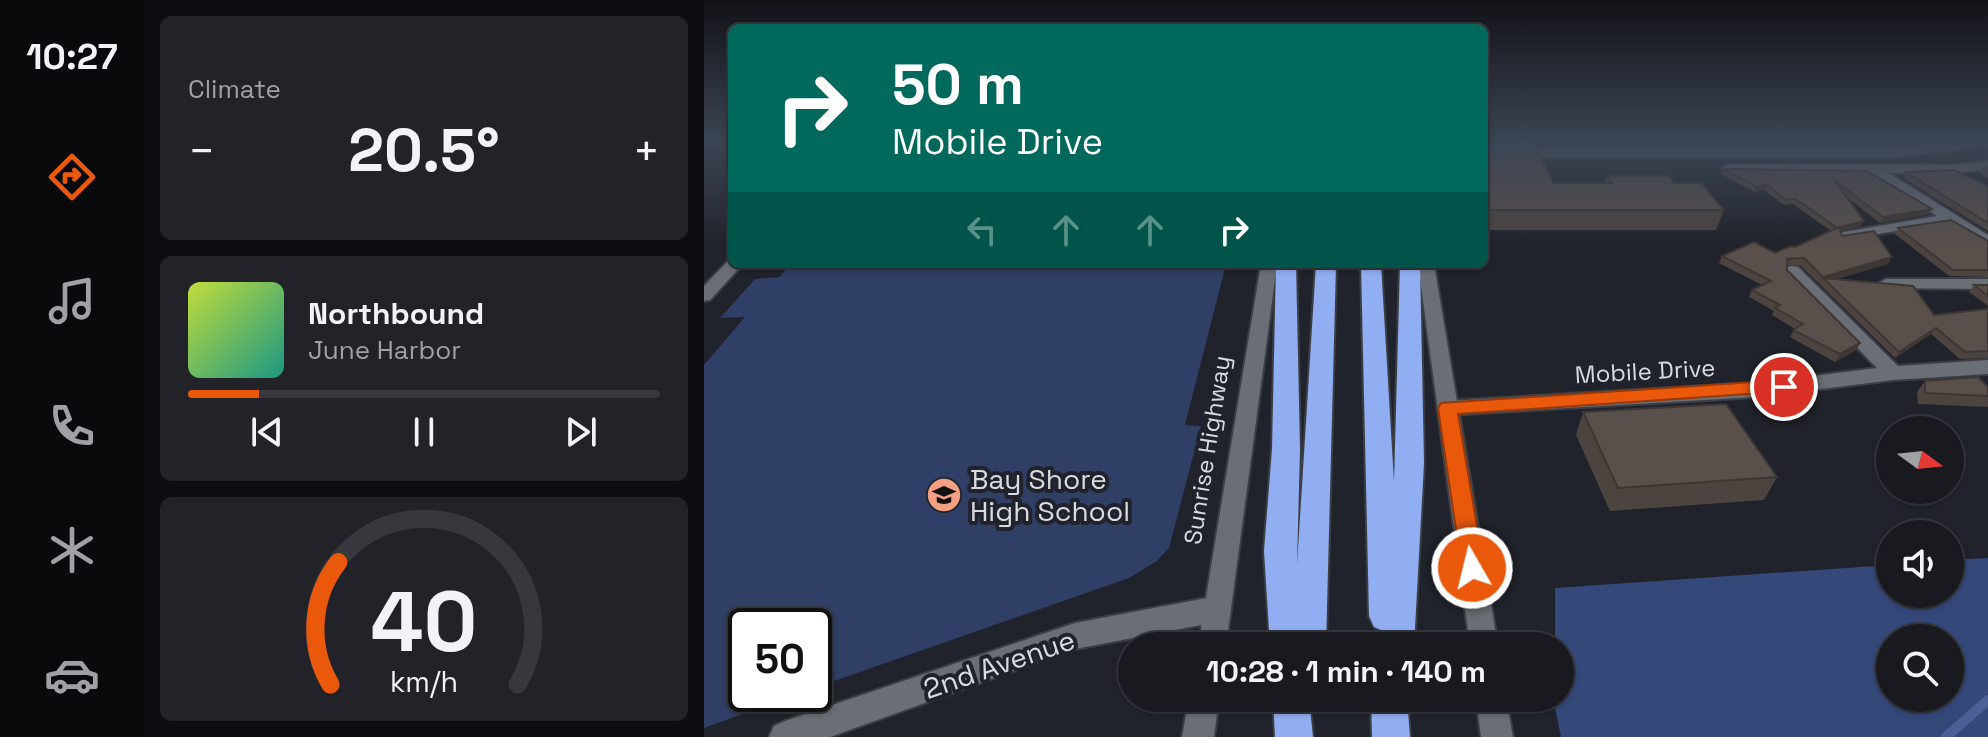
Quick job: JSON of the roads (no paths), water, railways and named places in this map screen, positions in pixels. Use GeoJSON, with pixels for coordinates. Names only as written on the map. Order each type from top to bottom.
{"type":"FeatureCollection","features":[{"type":"Feature","properties":{"kind":"highway"},"geometry":{"type":"LineString","coordinates":[[1286,268],[1286,449],[1280,551],[1286,632]]}},
{"type":"Feature","properties":{"kind":"highway"},"geometry":{"type":"LineString","coordinates":[[1310,632],[1326,268]]}},
{"type":"Feature","properties":{"kind":"highway"},"geometry":{"type":"LineString","coordinates":[[1371,268],[1386,632]]}},
{"type":"Feature","properties":{"kind":"highway"},"geometry":{"type":"LineString","coordinates":[[1398,632],[1410,463],[1410,268]]}},
{"type":"Feature","properties":{"kind":"highway"},"geometry":{"type":"LineString","coordinates":[[1292,712],[1294,737]]}},
{"type":"Feature","properties":{"kind":"highway"},"geometry":{"type":"LineString","coordinates":[[1305,737],[1306,712]]}},
{"type":"Feature","properties":{"kind":"street"},"geometry":{"type":"LineString","coordinates":[[1888,178],[1988,242]]}},
{"type":"Feature","properties":{"kind":"street"},"geometry":{"type":"LineString","coordinates":[[1972,178],[1977,181]]}},
{"type":"Feature","properties":{"kind":"street"},"geometry":{"type":"LineString","coordinates":[[1844,237],[1951,218]]}},
{"type":"Feature","properties":{"kind":"street"},"geometry":{"type":"LineString","coordinates":[[704,296],[731,268]]}},
{"type":"Feature","properties":{"kind":"street","name":"Sunrise Highway"},"geometry":{"type":"LineString","coordinates":[[1214,632],[1268,268]]}},
{"type":"Feature","properties":{"kind":"street"},"geometry":{"type":"LineString","coordinates":[[1427,268],[1482,632]]}},
{"type":"Feature","properties":{"kind":"street"},"geometry":{"type":"LineString","coordinates":[[1792,271],[1893,373]]}},
{"type":"Feature","properties":{"kind":"street"},"geometry":{"type":"LineString","coordinates":[[1886,284],[1988,284]]}},
{"type":"Feature","properties":{"kind":"street","name":"Mobile Drive"},"geometry":{"type":"LineString","coordinates":[[1448,408],[1757,390],[1893,373],[1988,367]]}},
{"type":"Feature","properties":{"kind":"street","name":"2nd Avenue"},"geometry":{"type":"LineString","coordinates":[[785,737],[1075,636],[1217,609]]}},
{"type":"Feature","properties":{"kind":"street"},"geometry":{"type":"LineString","coordinates":[[1198,737],[1202,712]]}},
{"type":"Feature","properties":{"kind":"street"},"geometry":{"type":"LineString","coordinates":[[1493,712],[1497,737]]}},
{"type":"Feature","properties":{"kind":"waterway"},"geometry":{"type":"LineString","coordinates":[[1946,737],[1988,700]]}},
{"type":"Feature","properties":{"kind":"place","name":"Bay Shore High School"},"geometry":{"type":"Point","coordinates":[944,495]}}]}
